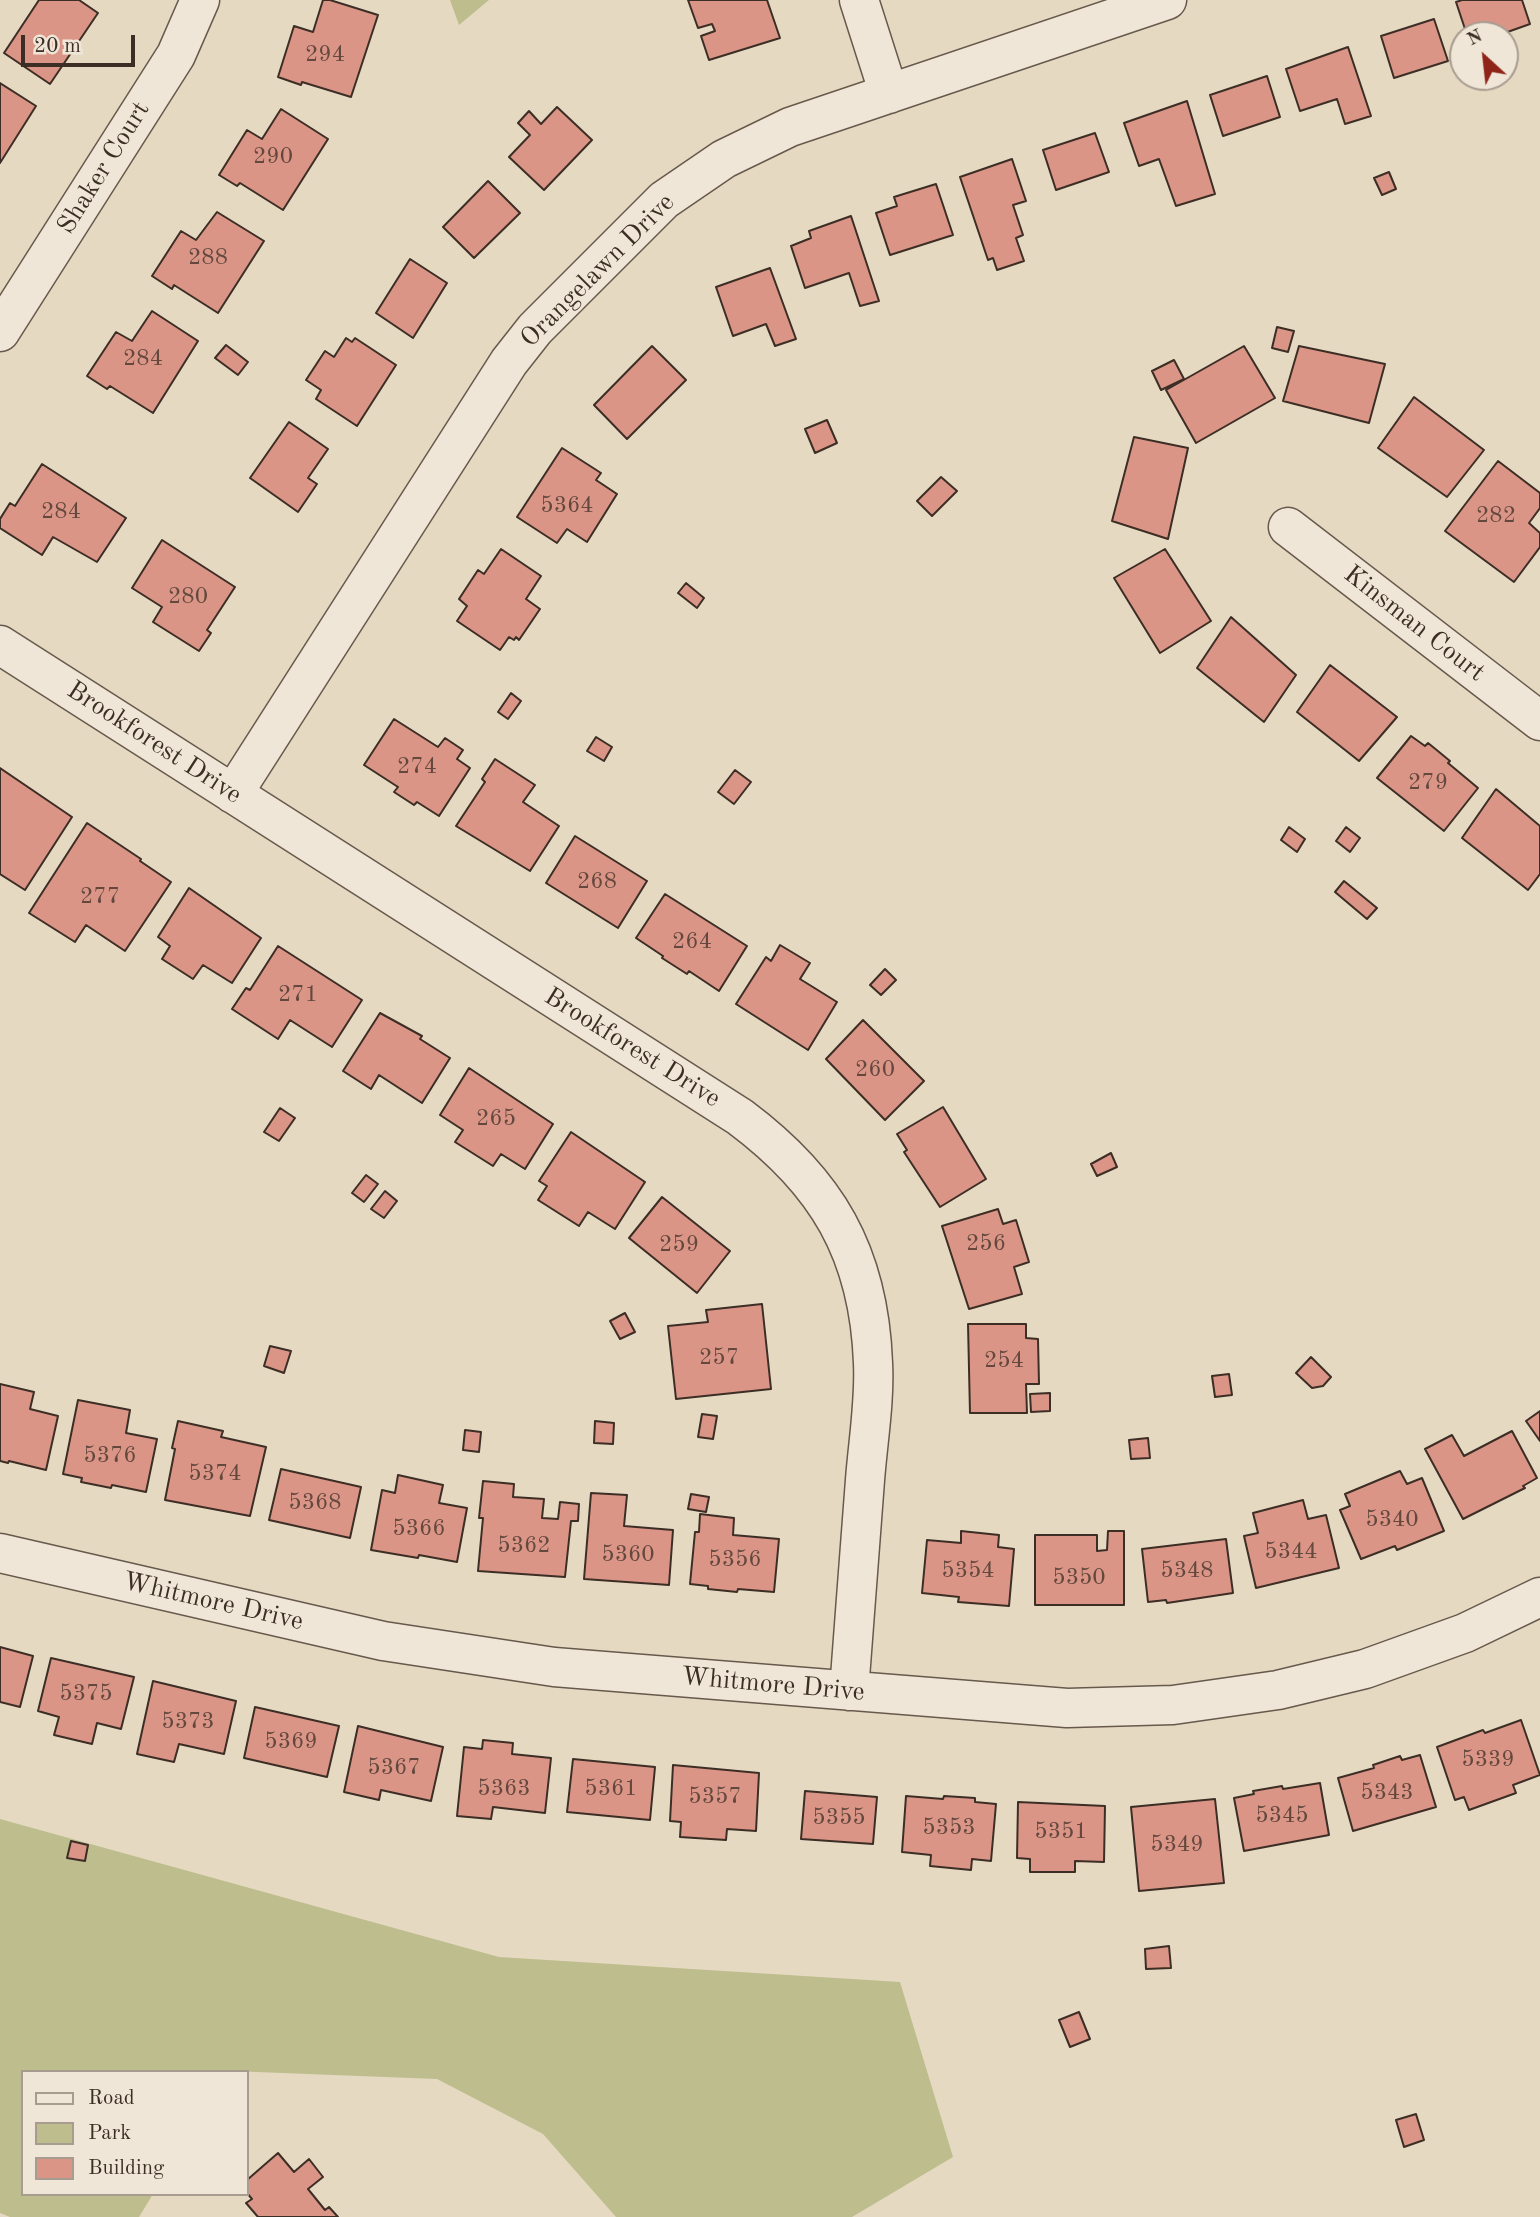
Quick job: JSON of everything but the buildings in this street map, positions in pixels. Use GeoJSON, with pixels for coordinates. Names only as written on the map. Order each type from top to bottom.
{"type":"FeatureCollection","features":[{"type":"Feature","properties":{"kind":"street","name":"Shaker Court"},"geometry":{"type":"LineString","coordinates":[[0,332],[176,55],[200,0]]}},
{"type":"Feature","properties":{"kind":"street"},"geometry":{"type":"LineString","coordinates":[[859,0],[890,94]]}},
{"type":"Feature","properties":{"kind":"street","name":"Orangelawn Drive"},"geometry":{"type":"LineString","coordinates":[[233,794],[509,362],[535,329],[664,200],[724,159],[790,127],[1167,0]]}},
{"type":"Feature","properties":{"kind":"street","name":"Kinsman Court"},"geometry":{"type":"LineString","coordinates":[[1288,527],[1540,721]]}},
{"type":"Feature","properties":{"kind":"street","name":"Brookforest Drive"},"geometry":{"type":"LineString","coordinates":[[0,645],[740,1117],[769,1139],[809,1178],[830,1208],[855,1258],[869,1311],[873,1366],[849,1691]]}},
{"type":"Feature","properties":{"kind":"street","name":"Whitmore Drive"},"geometry":{"type":"LineString","coordinates":[[0,1553],[383,1641],[554,1667],[1067,1708],[1173,1705],[1278,1690],[1365,1669],[1465,1633],[1540,1597]]}},
{"type":"Feature","properties":{"kind":"green space"},"geometry":{"type":"Polygon","coordinates":[[[450,0],[489,0],[459,25],[450,0]]]}},
{"type":"Feature","properties":{"kind":"green space"},"geometry":{"type":"Polygon","coordinates":[[[0,1819],[499,1957],[900,1982],[953,2157],[852,2217],[616,2217],[543,2134],[437,2079],[248,2070],[21,2070],[21,2196],[152,2196],[139,2217],[10,2217],[0,2213],[0,1819]]]}}]}
